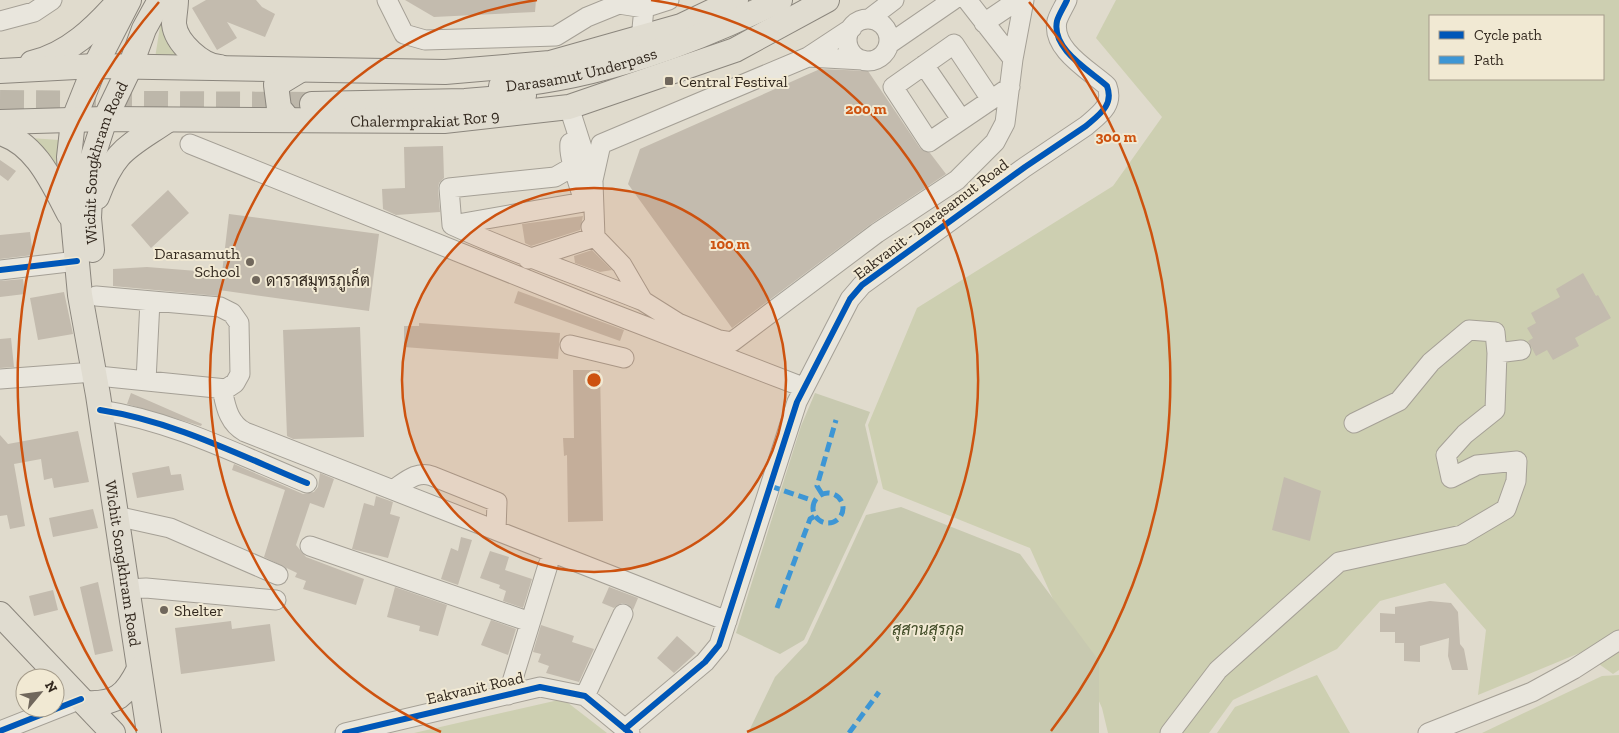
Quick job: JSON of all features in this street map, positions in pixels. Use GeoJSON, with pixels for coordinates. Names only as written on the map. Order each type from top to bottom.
{"type":"FeatureCollection","features":[{"type":"Feature","properties":{"kind":"main road"},"geometry":{"type":"LineString","coordinates":[[1,71],[44,60],[79,41],[120,0]]}},
{"type":"Feature","properties":{"kind":"main road","name":"Wichit Songkhram Road"},"geometry":{"type":"LineString","coordinates":[[98,388],[96,296],[69,158],[72,120],[95,66],[129,0]]}},
{"type":"Feature","properties":{"kind":"main road","name":"Wichit Songkhram Road"},"geometry":{"type":"LineString","coordinates":[[149,733],[98,388],[77,261],[81,219],[92,159],[105,119],[130,67],[144,29],[160,0]]}},
{"type":"Feature","properties":{"kind":"main road"},"geometry":{"type":"LineString","coordinates":[[176,0],[174,25],[190,52],[213,67],[263,71]]}},
{"type":"Feature","properties":{"kind":"main road"},"geometry":{"type":"LineString","coordinates":[[1,71],[95,66],[263,71],[445,72],[550,64],[681,26],[736,0]]}},
{"type":"Feature","properties":{"kind":"main road","name":"Darasamut Underpass"},"geometry":{"type":"LineString","coordinates":[[780,0],[730,24],[674,47],[568,77],[504,86],[312,98],[465,102],[569,92],[646,71],[720,44],[800,0]]}},
{"type":"Feature","properties":{"kind":"main road","name":"Chalermprakiat Ror 9"},"geometry":{"type":"LineString","coordinates":[[0,122],[105,119],[444,121],[570,113],[735,50],[827,0]]}},
{"type":"Feature","properties":{"kind":"main road"},"geometry":{"type":"LineString","coordinates":[[288,119],[279,108],[276,85],[300,71]]}},
{"type":"Feature","properties":{"kind":"main road"},"geometry":{"type":"LineString","coordinates":[[0,133],[9,136],[29,150],[81,219],[113,161],[125,148],[168,120]]}},
{"type":"Feature","properties":{"kind":"main road"},"geometry":{"type":"LineString","coordinates":[[0,614],[113,733]]}},
{"type":"Feature","properties":{"kind":"main road"},"geometry":{"type":"LineString","coordinates":[[83,701],[103,704],[118,698],[130,686],[139,669]]}},
{"type":"Feature","properties":{"kind":"street"},"geometry":{"type":"LineString","coordinates":[[0,21],[34,12],[52,0]]}},
{"type":"Feature","properties":{"kind":"street"},"geometry":{"type":"LineString","coordinates":[[387,0],[404,34],[425,40],[556,36],[587,17],[619,4],[644,8],[669,0]]}},
{"type":"Feature","properties":{"kind":"street"},"geometry":{"type":"LineString","coordinates":[[862,60],[851,53],[848,47],[848,34],[856,23],[869,19],[894,0]]}},
{"type":"Feature","properties":{"kind":"street"},"geometry":{"type":"LineString","coordinates":[[808,57],[876,60],[889,44],[953,0]]}},
{"type":"Feature","properties":{"kind":"street"},"geometry":{"type":"LineString","coordinates":[[967,0],[1012,59]]}},
{"type":"Feature","properties":{"kind":"street"},"geometry":{"type":"LineString","coordinates":[[984,23],[1018,0]]}},
{"type":"Feature","properties":{"kind":"street"},"geometry":{"type":"LineString","coordinates":[[452,225],[528,259],[586,278],[643,301],[678,323],[719,340],[732,342],[877,233],[957,180],[995,142],[1005,123],[1012,59],[1024,0]]}},
{"type":"Feature","properties":{"kind":"street","name":"Eakvanit - Darasamut Road"},"geometry":{"type":"LineString","coordinates":[[628,731],[705,662],[719,645],[803,387],[850,299],[862,284],[1017,172],[1059,146],[1104,111],[1109,102],[1110,93],[1107,86],[1057,39],[1057,21],[1067,0]]}},
{"type":"Feature","properties":{"kind":"street"},"geometry":{"type":"LineString","coordinates":[[641,39],[644,8]]}},
{"type":"Feature","properties":{"kind":"street"},"geometry":{"type":"LineString","coordinates":[[869,19],[882,24],[888,36],[889,44]]}},
{"type":"Feature","properties":{"kind":"street"},"geometry":{"type":"LineString","coordinates":[[595,238],[593,182],[601,144],[808,57],[852,28]]}},
{"type":"Feature","properties":{"kind":"street"},"geometry":{"type":"LineString","coordinates":[[990,98],[954,44],[893,87],[929,142],[990,98],[1010,87]]}},
{"type":"Feature","properties":{"kind":"street"},"geometry":{"type":"LineString","coordinates":[[924,65],[961,119]]}},
{"type":"Feature","properties":{"kind":"street"},"geometry":{"type":"LineString","coordinates":[[570,113],[570,149],[595,238],[622,266],[643,301]]}},
{"type":"Feature","properties":{"kind":"street"},"geometry":{"type":"LineString","coordinates":[[570,113],[593,182]]}},
{"type":"Feature","properties":{"kind":"street"},"geometry":{"type":"LineString","coordinates":[[190,144],[585,303],[803,387]]}},
{"type":"Feature","properties":{"kind":"street"},"geometry":{"type":"LineString","coordinates":[[452,225],[449,188],[555,177],[574,166]]}},
{"type":"Feature","properties":{"kind":"street"},"geometry":{"type":"LineString","coordinates":[[452,225],[584,202]]}},
{"type":"Feature","properties":{"kind":"street"},"geometry":{"type":"LineString","coordinates":[[528,259],[595,238]]}},
{"type":"Feature","properties":{"kind":"street"},"geometry":{"type":"LineString","coordinates":[[0,270],[77,261]]}},
{"type":"Feature","properties":{"kind":"street"},"geometry":{"type":"LineString","coordinates":[[586,278],[622,266]]}},
{"type":"Feature","properties":{"kind":"street"},"geometry":{"type":"LineString","coordinates":[[96,296],[220,307],[227,309],[236,317],[239,323],[240,374],[237,381],[223,393],[229,415],[242,431],[727,621]]}},
{"type":"Feature","properties":{"kind":"street"},"geometry":{"type":"LineString","coordinates":[[146,381],[150,300]]}},
{"type":"Feature","properties":{"kind":"street"},"geometry":{"type":"LineString","coordinates":[[1170,733],[1218,670],[1339,562],[1462,535],[1506,509],[1516,481],[1517,461],[1477,465],[1451,478],[1446,455],[1465,434],[1495,410],[1497,353],[1495,332],[1470,330],[1431,362],[1399,401],[1354,424]]}},
{"type":"Feature","properties":{"kind":"street"},"geometry":{"type":"LineString","coordinates":[[570,345],[624,358]]}},
{"type":"Feature","properties":{"kind":"street"},"geometry":{"type":"LineString","coordinates":[[1497,353],[1521,350]]}},
{"type":"Feature","properties":{"kind":"street"},"geometry":{"type":"LineString","coordinates":[[0,379],[98,388],[146,381],[226,389]]}},
{"type":"Feature","properties":{"kind":"street"},"geometry":{"type":"LineString","coordinates":[[98,388],[135,415],[164,424],[307,483]]}},
{"type":"Feature","properties":{"kind":"street"},"geometry":{"type":"LineString","coordinates":[[393,490],[414,476],[426,474],[432,476],[497,502],[496,530]]}},
{"type":"Feature","properties":{"kind":"street"},"geometry":{"type":"LineString","coordinates":[[116,516],[170,528],[278,575]]}},
{"type":"Feature","properties":{"kind":"street"},"geometry":{"type":"LineString","coordinates":[[310,546],[530,622]]}},
{"type":"Feature","properties":{"kind":"street"},"geometry":{"type":"LineString","coordinates":[[508,695],[548,565]]}},
{"type":"Feature","properties":{"kind":"street"},"geometry":{"type":"LineString","coordinates":[[127,589],[146,588],[276,600]]}},
{"type":"Feature","properties":{"kind":"street"},"geometry":{"type":"LineString","coordinates":[[585,696],[623,614]]}},
{"type":"Feature","properties":{"kind":"street"},"geometry":{"type":"LineString","coordinates":[[1428,733],[1532,692],[1574,669],[1619,640]]}},
{"type":"Feature","properties":{"kind":"street","name":"Eakvanit Road"},"geometry":{"type":"LineString","coordinates":[[345,733],[540,687],[585,696],[628,731]]}},
{"type":"Feature","properties":{"kind":"street"},"geometry":{"type":"LineString","coordinates":[[0,731],[83,701]]}},
{"type":"Feature","properties":{"kind":"green space"},"geometry":{"type":"Polygon","coordinates":[[[1116,0],[1619,0],[1619,670],[1613,674],[1582,652],[1478,695],[1486,630],[1445,583],[1380,601],[1337,649],[1233,700],[1209,733],[1108,733],[1102,708],[1030,548],[883,489],[868,425],[917,308],[1113,186],[1162,117],[1096,38],[1116,0]]]}},
{"type":"Feature","properties":{"kind":"green space"},"geometry":{"type":"Polygon","coordinates":[[[162,14],[186,59],[155,58],[162,14]]]}},
{"type":"Feature","properties":{"kind":"green space"},"geometry":{"type":"Polygon","coordinates":[[[16,137],[59,140],[58,187],[16,137]]]}},
{"type":"Feature","properties":{"kind":"green space"},"geometry":{"type":"Polygon","coordinates":[[[815,393],[870,412],[865,425],[878,482],[804,640],[780,654],[736,633],[801,426],[815,393]]]}},
{"type":"Feature","properties":{"kind":"green space","name":"สุสานสุรกุล"},"geometry":{"type":"Polygon","coordinates":[[[901,507],[1020,554],[1099,661],[1099,733],[748,733],[775,677],[807,643],[866,515],[901,507]]]}},
{"type":"Feature","properties":{"kind":"green space"},"geometry":{"type":"Polygon","coordinates":[[[1317,675],[1350,733],[1217,733],[1235,707],[1317,675]]]}},
{"type":"Feature","properties":{"kind":"green space"},"geometry":{"type":"Polygon","coordinates":[[[1619,675],[1619,733],[1482,733],[1602,676],[1619,675]]]}},
{"type":"Feature","properties":{"kind":"green space"},"geometry":{"type":"Polygon","coordinates":[[[563,699],[607,733],[414,733],[563,699]]]}},
{"type":"Feature","properties":{"kind":"building"},"geometry":{"type":"Polygon","coordinates":[[[206,0],[256,0],[262,7],[275,14],[265,37],[227,22],[237,38],[217,50],[192,8],[206,0]]]}},
{"type":"Feature","properties":{"kind":"building"},"geometry":{"type":"Polygon","coordinates":[[[405,0],[536,0],[535,12],[434,17],[405,0]]]}},
{"type":"Feature","properties":{"kind":"building"},"geometry":{"type":"Polygon","coordinates":[[[820,69],[868,71],[920,148],[930,153],[946,174],[871,224],[732,328],[628,184],[640,149],[820,69]]]}},
{"type":"Feature","properties":{"kind":"building"},"geometry":{"type":"Polygon","coordinates":[[[443,146],[444,178],[439,183],[438,189],[440,212],[396,215],[383,209],[382,189],[405,188],[404,147],[443,146]]]}},
{"type":"Feature","properties":{"kind":"building"},"geometry":{"type":"Polygon","coordinates":[[[0,160],[16,171],[8,181],[0,175],[0,160]]]}},
{"type":"Feature","properties":{"kind":"building"},"geometry":{"type":"Polygon","coordinates":[[[168,190],[189,213],[151,248],[131,225],[168,190]]]}},
{"type":"Feature","properties":{"kind":"building"},"geometry":{"type":"Polygon","coordinates":[[[229,214],[379,234],[369,311],[219,290],[218,296],[113,286],[113,269],[147,267],[222,273],[229,214]]]}},
{"type":"Feature","properties":{"kind":"building"},"geometry":{"type":"Polygon","coordinates":[[[583,216],[580,230],[531,246],[525,243],[522,224],[583,216]]]}},
{"type":"Feature","properties":{"kind":"building"},"geometry":{"type":"Polygon","coordinates":[[[30,232],[33,255],[0,259],[0,235],[30,232]]]}},
{"type":"Feature","properties":{"kind":"building"},"geometry":{"type":"Polygon","coordinates":[[[592,250],[612,270],[600,272],[575,263],[574,256],[592,250]]]}},
{"type":"Feature","properties":{"kind":"building"},"geometry":{"type":"Polygon","coordinates":[[[1583,273],[1611,318],[1575,338],[1579,346],[1553,360],[1547,350],[1536,356],[1528,341],[1533,338],[1527,328],[1536,323],[1531,313],[1560,297],[1556,289],[1583,273]]]}},
{"type":"Feature","properties":{"kind":"building"},"geometry":{"type":"Polygon","coordinates":[[[23,279],[25,294],[0,297],[0,281],[23,279]]]}},
{"type":"Feature","properties":{"kind":"building"},"geometry":{"type":"Polygon","coordinates":[[[518,291],[624,330],[620,341],[514,303],[518,291]]]}},
{"type":"Feature","properties":{"kind":"building"},"geometry":{"type":"Polygon","coordinates":[[[64,292],[73,334],[38,340],[30,298],[64,292]]]}},
{"type":"Feature","properties":{"kind":"building"},"geometry":{"type":"Polygon","coordinates":[[[419,323],[560,333],[558,359],[404,347],[404,326],[419,326],[419,323]]]}},
{"type":"Feature","properties":{"kind":"building"},"geometry":{"type":"Polygon","coordinates":[[[360,327],[364,437],[293,439],[287,436],[283,330],[360,327]]]}},
{"type":"Feature","properties":{"kind":"building"},"geometry":{"type":"Polygon","coordinates":[[[11,338],[14,367],[0,368],[0,339],[11,338]]]}},
{"type":"Feature","properties":{"kind":"building"},"geometry":{"type":"Polygon","coordinates":[[[573,370],[600,370],[603,521],[568,522],[567,455],[564,456],[563,438],[574,438],[573,370]]]}},
{"type":"Feature","properties":{"kind":"building"},"geometry":{"type":"Polygon","coordinates":[[[131,393],[202,424],[201,426],[127,404],[131,393]]]}},
{"type":"Feature","properties":{"kind":"building"},"geometry":{"type":"Polygon","coordinates":[[[78,431],[89,482],[54,488],[52,478],[44,480],[41,459],[14,464],[25,526],[10,529],[7,515],[0,516],[0,435],[8,444],[78,431]]]}},
{"type":"Feature","properties":{"kind":"building"},"geometry":{"type":"Polygon","coordinates":[[[234,464],[303,494],[314,492],[318,487],[320,473],[334,479],[324,508],[310,503],[296,545],[306,557],[364,579],[356,605],[303,589],[306,581],[295,577],[297,573],[264,557],[285,490],[232,470],[234,464]]]}},
{"type":"Feature","properties":{"kind":"building"},"geometry":{"type":"Polygon","coordinates":[[[169,466],[171,475],[181,474],[184,490],[137,498],[132,473],[169,466]]]}},
{"type":"Feature","properties":{"kind":"building"},"geometry":{"type":"Polygon","coordinates":[[[1284,477],[1321,491],[1310,541],[1272,530],[1284,477]]]}},
{"type":"Feature","properties":{"kind":"building"},"geometry":{"type":"Polygon","coordinates":[[[376,496],[393,502],[390,514],[400,517],[388,558],[352,549],[364,503],[374,506],[376,496]]]}},
{"type":"Feature","properties":{"kind":"building"},"geometry":{"type":"Polygon","coordinates":[[[93,509],[98,528],[53,537],[49,518],[93,509]]]}},
{"type":"Feature","properties":{"kind":"building"},"geometry":{"type":"Polygon","coordinates":[[[461,537],[472,540],[458,585],[441,579],[451,548],[458,551],[461,537]]]}},
{"type":"Feature","properties":{"kind":"building"},"geometry":{"type":"Polygon","coordinates":[[[490,551],[509,557],[505,570],[532,579],[523,608],[503,601],[506,591],[499,588],[500,585],[480,578],[490,551]]]}},
{"type":"Feature","properties":{"kind":"building"},"geometry":{"type":"Polygon","coordinates":[[[98,582],[113,651],[95,655],[80,587],[98,582]]]}},
{"type":"Feature","properties":{"kind":"building"},"geometry":{"type":"Polygon","coordinates":[[[395,587],[447,605],[438,636],[419,631],[420,626],[387,617],[395,587]]]}},
{"type":"Feature","properties":{"kind":"building"},"geometry":{"type":"Polygon","coordinates":[[[609,587],[638,598],[633,610],[627,604],[622,603],[614,608],[602,603],[609,587]]]}},
{"type":"Feature","properties":{"kind":"building"},"geometry":{"type":"Polygon","coordinates":[[[53,590],[58,610],[34,616],[29,596],[53,590]]]}},
{"type":"Feature","properties":{"kind":"building"},"geometry":{"type":"Polygon","coordinates":[[[1430,601],[1451,603],[1458,612],[1460,644],[1464,649],[1468,670],[1452,670],[1448,656],[1449,638],[1420,646],[1420,662],[1404,661],[1404,643],[1395,643],[1395,632],[1380,632],[1380,613],[1395,614],[1395,607],[1430,601]]]}},
{"type":"Feature","properties":{"kind":"building"},"geometry":{"type":"Polygon","coordinates":[[[491,620],[516,629],[508,655],[481,645],[491,620]]]}},
{"type":"Feature","properties":{"kind":"building"},"geometry":{"type":"Polygon","coordinates":[[[231,621],[232,629],[270,624],[275,661],[181,674],[175,628],[231,621]]]}},
{"type":"Feature","properties":{"kind":"building"},"geometry":{"type":"Polygon","coordinates":[[[541,625],[574,636],[572,642],[594,649],[579,682],[546,673],[549,666],[538,662],[541,654],[533,652],[541,625]]]}},
{"type":"Feature","properties":{"kind":"building"},"geometry":{"type":"Polygon","coordinates":[[[677,636],[696,653],[674,673],[657,658],[677,636]]]}},
{"type":"Feature","properties":{"kind":"tunnel"},"geometry":{"type":"LineString","coordinates":[[0,102],[312,104]]}},
{"type":"Feature","properties":{"kind":"marked path"},"geometry":{"type":"LineString","coordinates":[[822,494],[817,486],[836,420]]}},
{"type":"Feature","properties":{"kind":"marked path"},"geometry":{"type":"LineString","coordinates":[[770,486],[814,501]]}},
{"type":"Feature","properties":{"kind":"marked path"},"geometry":{"type":"LineString","coordinates":[[828,493],[839,497],[843,508],[839,519],[828,523],[817,519],[813,508],[817,497],[828,493]]}},
{"type":"Feature","properties":{"kind":"marked path"},"geometry":{"type":"LineString","coordinates":[[777,608],[810,519],[815,516]]}},
{"type":"Feature","properties":{"kind":"marked path"},"geometry":{"type":"LineString","coordinates":[[849,733],[879,692]]}},
{"type":"Feature","properties":{"kind":"cycle path"},"geometry":{"type":"LineString","coordinates":[[625,729],[705,662],[719,645],[797,402],[850,299],[862,285],[1025,167],[1086,126],[1104,109],[1109,99],[1107,86],[1073,58],[1060,41],[1057,21],[1067,0]]}},
{"type":"Feature","properties":{"kind":"cycle path"},"geometry":{"type":"LineString","coordinates":[[0,270],[77,261]]}},
{"type":"Feature","properties":{"kind":"cycle path"},"geometry":{"type":"LineString","coordinates":[[100,410],[154,422],[180,431],[231,450],[307,483]]}},
{"type":"Feature","properties":{"kind":"cycle path"},"geometry":{"type":"LineString","coordinates":[[345,733],[540,687],[585,696],[630,733]]}},
{"type":"Feature","properties":{"kind":"cycle path"},"geometry":{"type":"LineString","coordinates":[[0,731],[81,699]]}},
{"type":"Feature","properties":{"kind":"place","name":"Central Festival"},"geometry":{"type":"Point","coordinates":[669,81]}},
{"type":"Feature","properties":{"kind":"place","name":"Darasamuth School"},"geometry":{"type":"Point","coordinates":[250,262]}},
{"type":"Feature","properties":{"kind":"place","name":"ดาราสมุทรภูเก็ต"},"geometry":{"type":"Point","coordinates":[256,280]}},
{"type":"Feature","properties":{"kind":"place","name":"Shelter"},"geometry":{"type":"Point","coordinates":[164,610]}}]}
